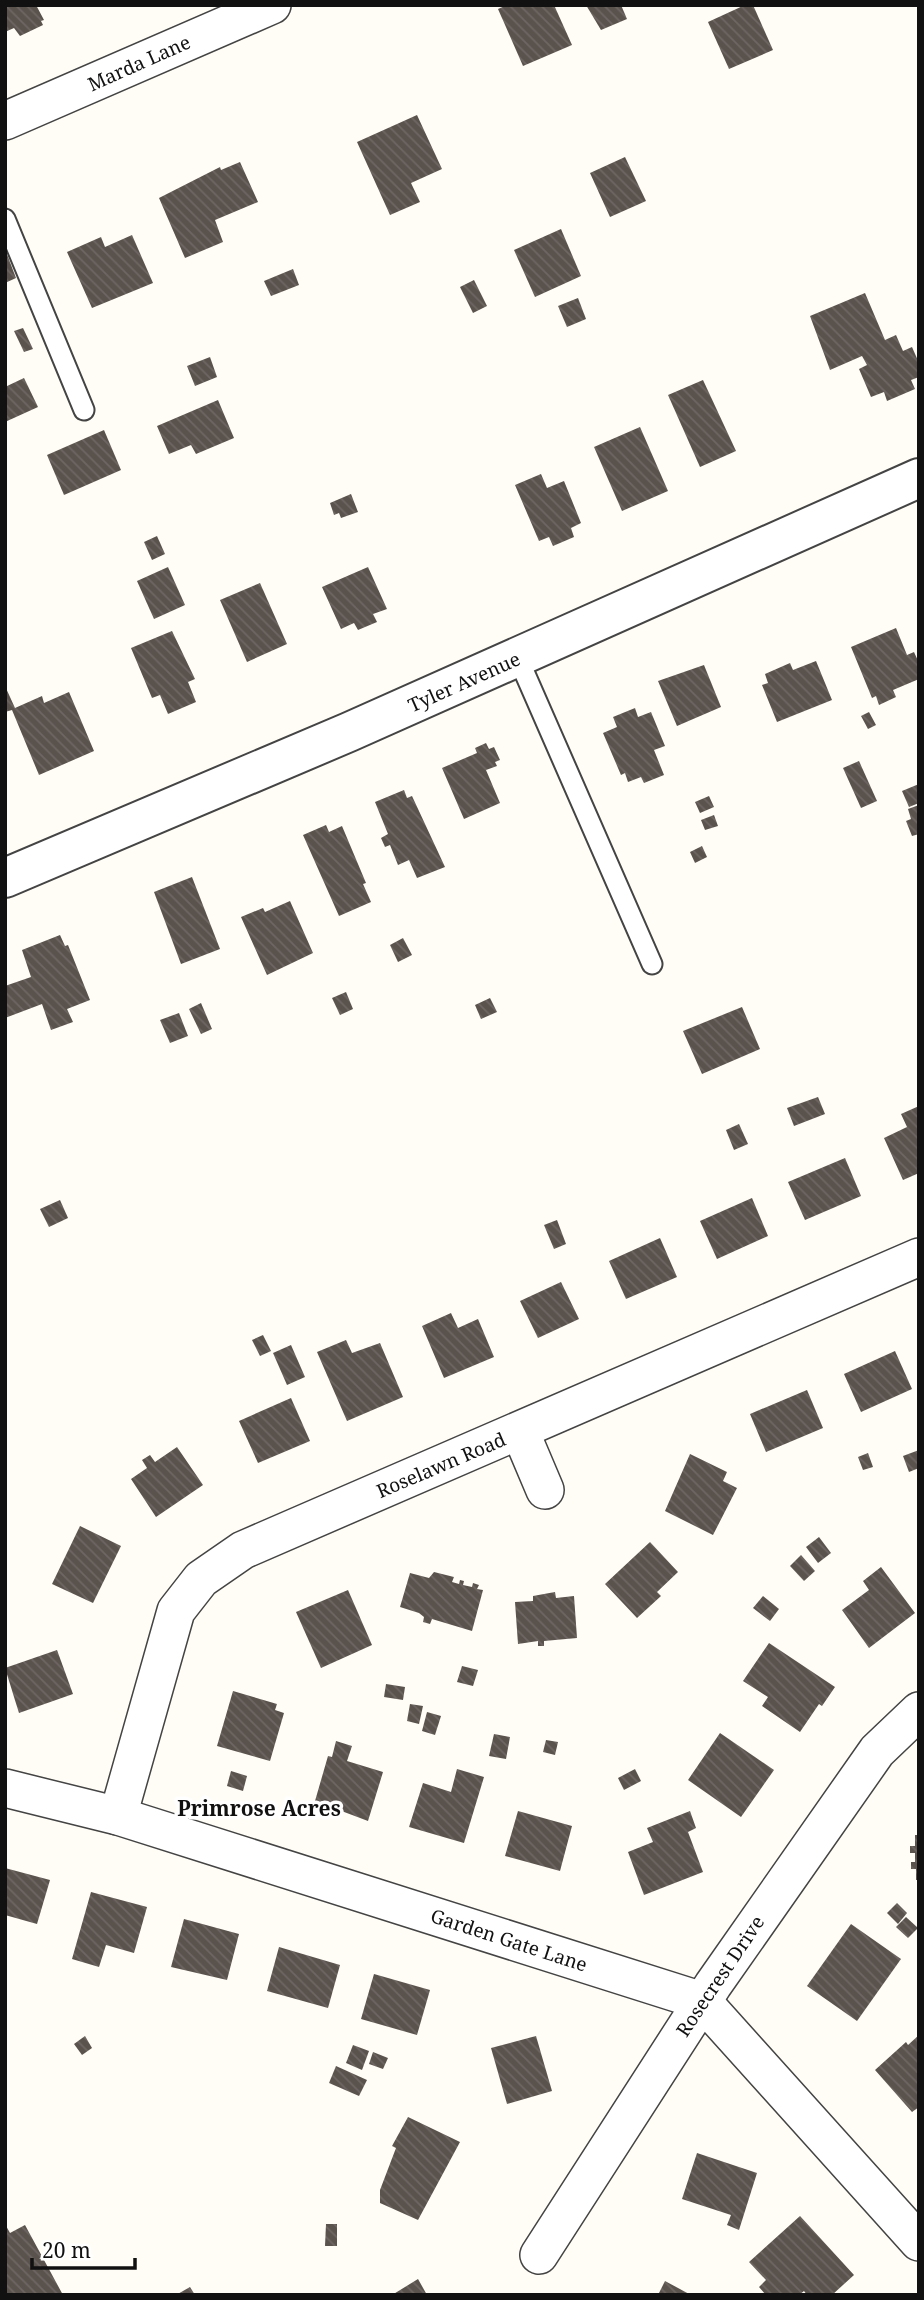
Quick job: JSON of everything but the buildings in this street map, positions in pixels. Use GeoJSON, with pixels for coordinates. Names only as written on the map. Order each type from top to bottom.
{"type":"FeatureCollection","features":[{"type":"Feature","properties":{"kind":"street","name":"Marda Lane"},"geometry":{"type":"LineString","coordinates":[[5,121],[272,5]]}},
{"type":"Feature","properties":{"kind":"street","name":"Tyler Avenue"},"geometry":{"type":"LineString","coordinates":[[5,878],[518,658],[919,478]]}},
{"type":"Feature","properties":{"kind":"street","name":"Roselawn Road"},"geometry":{"type":"LineString","coordinates":[[118,1816],[176,1611],[201,1579],[243,1550],[919,1257]]}},
{"type":"Feature","properties":{"kind":"street"},"geometry":{"type":"LineString","coordinates":[[520,1431],[545,1490]]}},
{"type":"Feature","properties":{"kind":"street","name":"Rosecrest Drive"},"geometry":{"type":"LineString","coordinates":[[539,2255],[702,2001],[877,1751],[919,1711]]}},
{"type":"Feature","properties":{"kind":"street","name":"Garden Gate Lane"},"geometry":{"type":"LineString","coordinates":[[5,1788],[118,1816],[702,2001]]}},
{"type":"Feature","properties":{"kind":"street"},"geometry":{"type":"LineString","coordinates":[[702,2001],[919,2242]]}},
{"type":"Feature","properties":{"kind":"lane"},"geometry":{"type":"LineString","coordinates":[[5,219],[84,410]]}},
{"type":"Feature","properties":{"kind":"lane"},"geometry":{"type":"LineString","coordinates":[[518,658],[652,964]]}},
{"type":"Feature","properties":{"kind":"district","name":"Primrose Acres"},"geometry":{"type":"Point","coordinates":[259,1808]}}]}
